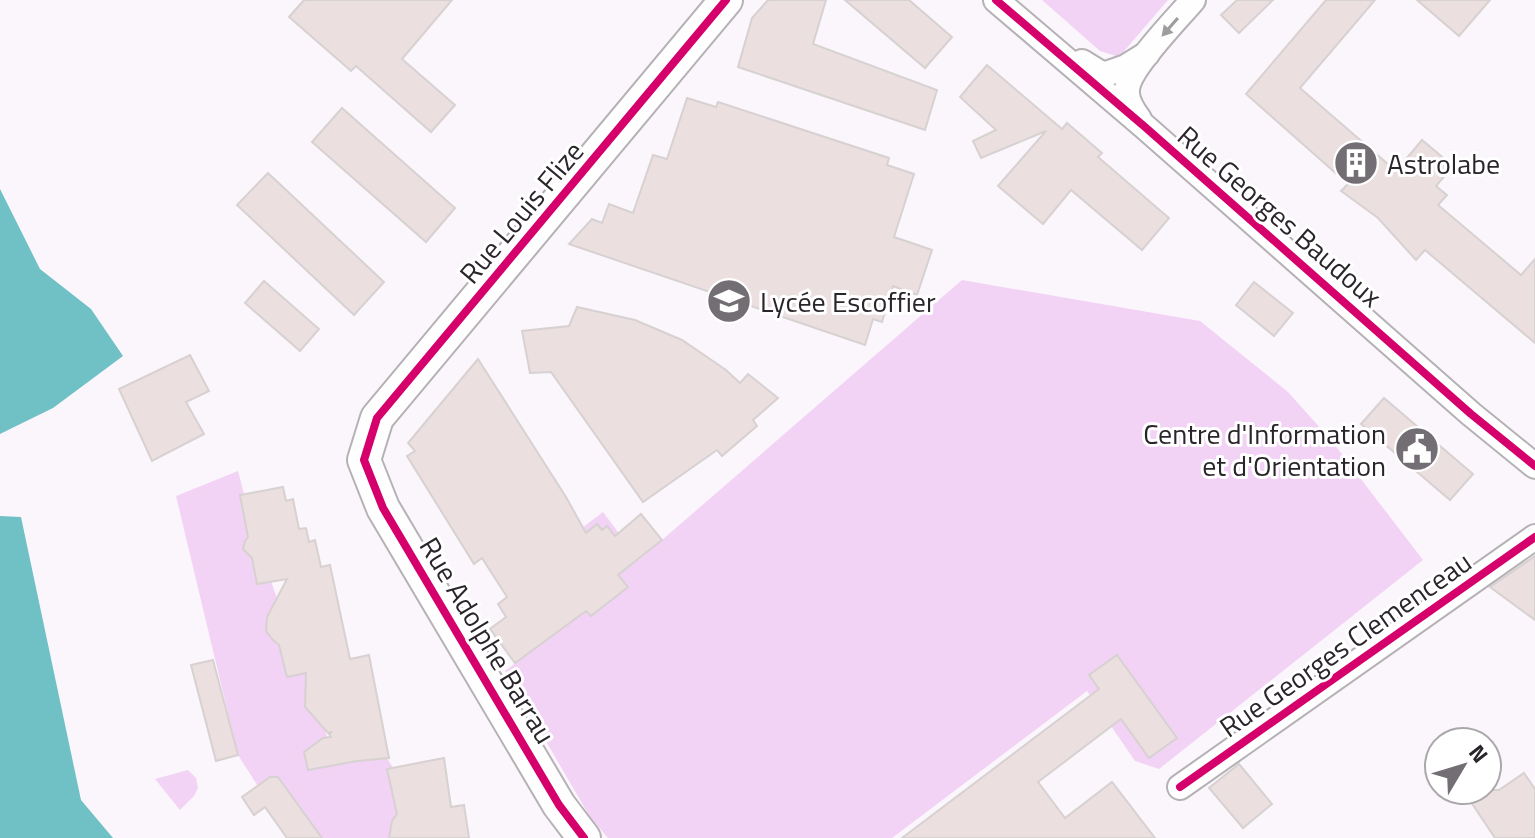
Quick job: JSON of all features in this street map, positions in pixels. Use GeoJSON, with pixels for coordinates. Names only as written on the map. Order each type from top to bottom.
{"type":"FeatureCollection","features":[{"type":"Feature","properties":{"kind":"street","name":"Rue Louis Flize"},"geometry":{"type":"LineString","coordinates":[[364,460],[377,418],[726,0]]}},
{"type":"Feature","properties":{"kind":"street","name":"Rue Georges Baudoux"},"geometry":{"type":"LineString","coordinates":[[996,0],[1471,414],[1535,466]]}},
{"type":"Feature","properties":{"kind":"street"},"geometry":{"type":"LineString","coordinates":[[1011,0],[1082,62],[1103,75],[1126,67],[1147,54]]}},
{"type":"Feature","properties":{"kind":"street"},"geometry":{"type":"LineString","coordinates":[[1145,127],[1131,107],[1127,90],[1133,74],[1193,0]]}},
{"type":"Feature","properties":{"kind":"street","name":"Rue Adolphe Barrau"},"geometry":{"type":"LineString","coordinates":[[364,460],[383,508],[559,805],[584,838]]}},
{"type":"Feature","properties":{"kind":"street","name":"Rue Georges Clemenceau"},"geometry":{"type":"LineString","coordinates":[[1180,787],[1535,537]]}},
{"type":"Feature","properties":{"kind":"shaded area"},"geometry":{"type":"Polygon","coordinates":[[[1042,0],[1168,0],[1119,57],[1100,51],[1042,0]]]}},
{"type":"Feature","properties":{"kind":"shaded area"},"geometry":{"type":"Polygon","coordinates":[[[962,280],[1200,321],[1288,392],[1331,440],[1423,560],[1159,769],[1135,761],[1087,691],[892,838],[608,838],[590,817],[505,671],[568,624],[526,570],[603,512],[639,560],[962,280]]]}},
{"type":"Feature","properties":{"kind":"shaded area"},"geometry":{"type":"Polygon","coordinates":[[[238,471],[244,494],[240,496],[334,755],[384,754],[412,796],[426,838],[291,838],[238,755],[176,496],[238,471]]]}},
{"type":"Feature","properties":{"kind":"shaded area"},"geometry":{"type":"Polygon","coordinates":[[[188,770],[196,778],[198,788],[180,810],[155,779],[188,770]]]}},
{"type":"Feature","properties":{"kind":"water"},"geometry":{"type":"Polygon","coordinates":[[[0,189],[40,269],[91,309],[123,356],[53,408],[0,434],[0,189]]]}},
{"type":"Feature","properties":{"kind":"water"},"geometry":{"type":"Polygon","coordinates":[[[0,516],[21,517],[81,800],[113,838],[0,838],[0,516]]]}},
{"type":"Feature","properties":{"kind":"building"},"geometry":{"type":"Polygon","coordinates":[[[304,0],[452,0],[402,59],[455,105],[431,132],[356,66],[351,71],[289,17],[304,0]]]}},
{"type":"Feature","properties":{"kind":"building"},"geometry":{"type":"Polygon","coordinates":[[[768,0],[826,0],[813,44],[937,90],[925,130],[738,67],[752,18],[768,0]]]}},
{"type":"Feature","properties":{"kind":"building"},"geometry":{"type":"Polygon","coordinates":[[[845,0],[909,0],[952,37],[925,68],[845,0]]]}},
{"type":"Feature","properties":{"kind":"building"},"geometry":{"type":"Polygon","coordinates":[[[1237,0],[1273,0],[1239,33],[1221,15],[1237,0]]]}},
{"type":"Feature","properties":{"kind":"building","name":"Astrolabe"},"geometry":{"type":"Polygon","coordinates":[[[1326,0],[1375,0],[1300,88],[1396,171],[1422,140],[1453,166],[1436,186],[1447,195],[1438,205],[1521,275],[1535,259],[1535,343],[1425,250],[1416,260],[1378,218],[1341,191],[1348,184],[1246,94],[1326,0]]]}},
{"type":"Feature","properties":{"kind":"building"},"geometry":{"type":"Polygon","coordinates":[[[1417,0],[1490,0],[1459,36],[1417,0]]]}},
{"type":"Feature","properties":{"kind":"building"},"geometry":{"type":"Polygon","coordinates":[[[987,65],[1062,129],[1067,123],[1102,153],[1098,157],[1169,218],[1142,250],[1071,190],[1043,224],[998,186],[1046,131],[981,158],[973,141],[996,130],[960,97],[987,65]]]}},
{"type":"Feature","properties":{"kind":"building"},"geometry":{"type":"Polygon","coordinates":[[[687,98],[716,107],[718,102],[889,158],[887,165],[914,174],[894,237],[932,250],[917,295],[893,286],[882,322],[873,319],[865,345],[569,244],[592,219],[602,223],[609,204],[633,213],[653,155],[667,159],[687,98]]]}},
{"type":"Feature","properties":{"kind":"building"},"geometry":{"type":"Polygon","coordinates":[[[342,108],[455,208],[426,242],[312,142],[342,108]]]}},
{"type":"Feature","properties":{"kind":"building"},"geometry":{"type":"Polygon","coordinates":[[[268,173],[384,282],[354,315],[237,205],[268,173]]]}},
{"type":"Feature","properties":{"kind":"building"},"geometry":{"type":"Polygon","coordinates":[[[264,281],[319,329],[300,351],[245,303],[264,281]]]}},
{"type":"Feature","properties":{"kind":"building"},"geometry":{"type":"Polygon","coordinates":[[[1254,282],[1293,313],[1274,336],[1236,305],[1254,282]]]}},
{"type":"Feature","properties":{"kind":"building"},"geometry":{"type":"Polygon","coordinates":[[[577,307],[635,320],[682,340],[740,383],[748,374],[778,398],[753,420],[757,426],[722,456],[717,450],[643,502],[551,372],[530,373],[522,331],[569,326],[577,307]]]}},
{"type":"Feature","properties":{"kind":"building"},"geometry":{"type":"Polygon","coordinates":[[[190,355],[209,391],[186,402],[204,434],[152,461],[119,389],[190,355]]]}},
{"type":"Feature","properties":{"kind":"building"},"geometry":{"type":"Polygon","coordinates":[[[478,359],[586,533],[597,524],[602,530],[607,526],[615,536],[641,514],[662,540],[618,575],[628,587],[591,616],[586,611],[515,663],[490,629],[506,617],[498,604],[507,597],[482,558],[474,564],[407,456],[415,451],[408,443],[478,359]]]}},
{"type":"Feature","properties":{"kind":"building","name":"Centre d'Information et d'Orientation"},"geometry":{"type":"Polygon","coordinates":[[[1384,398],[1473,474],[1450,500],[1361,424],[1384,398]]]}},
{"type":"Feature","properties":{"kind":"building"},"geometry":{"type":"Polygon","coordinates":[[[283,487],[286,501],[293,499],[299,529],[306,528],[309,542],[315,540],[321,567],[330,565],[350,659],[369,655],[389,758],[308,770],[304,752],[323,738],[331,737],[329,734],[332,732],[328,733],[305,707],[306,673],[287,677],[279,645],[266,631],[267,617],[287,579],[257,584],[252,558],[243,549],[248,537],[240,495],[283,487]]]}},
{"type":"Feature","properties":{"kind":"building"},"geometry":{"type":"Polygon","coordinates":[[[1535,556],[1535,620],[1490,587],[1535,556]]]}},
{"type":"Feature","properties":{"kind":"building"},"geometry":{"type":"Polygon","coordinates":[[[1117,655],[1177,738],[1149,758],[1121,719],[1038,782],[1065,818],[1112,782],[1155,838],[902,838],[1099,689],[1089,675],[1117,655]]]}},
{"type":"Feature","properties":{"kind":"building"},"geometry":{"type":"Polygon","coordinates":[[[213,660],[238,755],[216,761],[191,665],[213,660]]]}},
{"type":"Feature","properties":{"kind":"building"},"geometry":{"type":"Polygon","coordinates":[[[444,758],[451,807],[464,805],[469,838],[389,838],[392,821],[397,814],[387,769],[444,758]]]}},
{"type":"Feature","properties":{"kind":"building"},"geometry":{"type":"Polygon","coordinates":[[[1239,764],[1272,804],[1243,828],[1209,788],[1239,764]]]}},
{"type":"Feature","properties":{"kind":"building"},"geometry":{"type":"Polygon","coordinates":[[[1524,773],[1535,789],[1535,838],[1495,838],[1474,806],[1503,806],[1503,787],[1524,773]]]}},
{"type":"Feature","properties":{"kind":"building"},"geometry":{"type":"Polygon","coordinates":[[[270,777],[278,777],[322,838],[287,838],[265,807],[254,815],[242,797],[270,777]]]}},
{"type":"Feature","properties":{"kind":"cycle path"},"geometry":{"type":"LineString","coordinates":[[584,838],[559,805],[383,508],[364,460],[377,418],[726,0]]}},
{"type":"Feature","properties":{"kind":"cycle path"},"geometry":{"type":"LineString","coordinates":[[996,0],[1471,414],[1535,466]]}},
{"type":"Feature","properties":{"kind":"cycle path"},"geometry":{"type":"LineString","coordinates":[[1180,787],[1535,537]]}},
{"type":"Feature","properties":{"kind":"place","name":"Astrolabe"},"geometry":{"type":"Point","coordinates":[1356,163]}},
{"type":"Feature","properties":{"kind":"place","name":"Lycée Escoffier"},"geometry":{"type":"Point","coordinates":[729,301]}},
{"type":"Feature","properties":{"kind":"place","name":"Centre d'Information et d'Orientation"},"geometry":{"type":"Point","coordinates":[1417,449]}}]}
